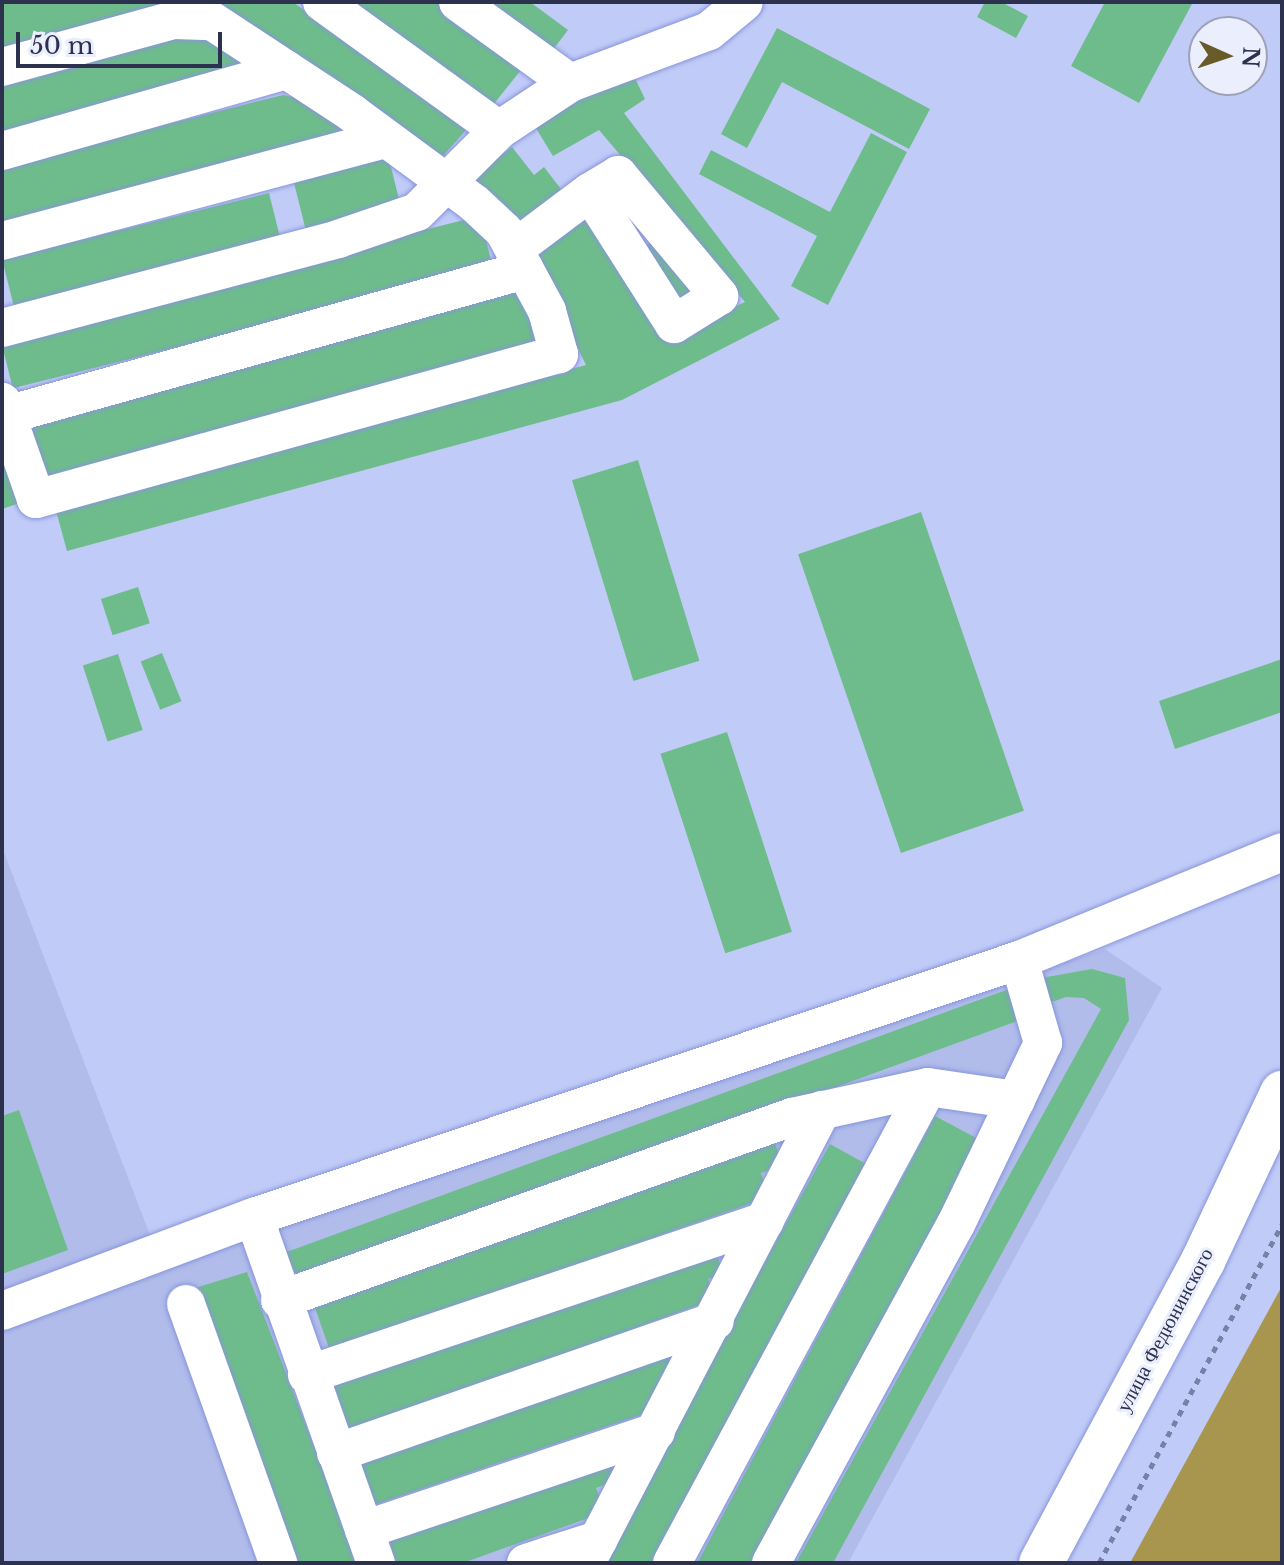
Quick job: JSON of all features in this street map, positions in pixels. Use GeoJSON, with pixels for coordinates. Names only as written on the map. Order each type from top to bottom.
{"type":"FeatureCollection","features":[{"type":"Feature","properties":{"kind":"main road","name":"улица Федюнинского"},"geometry":{"type":"LineString","coordinates":[[1041,1563],[1203,1261],[1282,1093]]}},
{"type":"Feature","properties":{"kind":"street"},"geometry":{"type":"LineString","coordinates":[[322,2],[499,130]]}},
{"type":"Feature","properties":{"kind":"street"},"geometry":{"type":"LineString","coordinates":[[458,2],[570,83]]}},
{"type":"Feature","properties":{"kind":"street"},"geometry":{"type":"LineString","coordinates":[[2,328],[338,239],[417,212],[499,130],[570,83],[709,31],[744,2]]}},
{"type":"Feature","properties":{"kind":"street"},"geometry":{"type":"LineString","coordinates":[[2,67],[174,20],[212,21],[386,139],[446,186],[474,203],[504,231],[520,259],[547,311],[559,354],[36,499],[4,409],[520,259],[590,192]]}},
{"type":"Feature","properties":{"kind":"street"},"geometry":{"type":"LineString","coordinates":[[2,151],[287,70]]}},
{"type":"Feature","properties":{"kind":"street"},"geometry":{"type":"LineString","coordinates":[[2,241],[386,139]]}},
{"type":"Feature","properties":{"kind":"street"},"geometry":{"type":"LineString","coordinates":[[2,1311],[254,1217],[1019,960],[1282,852]]}},
{"type":"Feature","properties":{"kind":"street"},"geometry":{"type":"LineString","coordinates":[[771,1563],[956,1224],[1043,1043],[1019,960]]}},
{"type":"Feature","properties":{"kind":"street"},"geometry":{"type":"LineString","coordinates":[[280,1300],[822,1110],[928,1087],[1016,1100]]}},
{"type":"Feature","properties":{"kind":"street"},"geometry":{"type":"LineString","coordinates":[[672,1563],[928,1087]]}},
{"type":"Feature","properties":{"kind":"street"},"geometry":{"type":"LineString","coordinates":[[526,1563],[592,1552],[715,1321],[822,1110]]}},
{"type":"Feature","properties":{"kind":"street"},"geometry":{"type":"LineString","coordinates":[[254,1217],[280,1300],[370,1547],[656,1432]]}},
{"type":"Feature","properties":{"kind":"street"},"geometry":{"type":"LineString","coordinates":[[307,1375],[765,1221]]}},
{"type":"Feature","properties":{"kind":"street"},"geometry":{"type":"LineString","coordinates":[[186,1304],[278,1563]]}},
{"type":"Feature","properties":{"kind":"street"},"geometry":{"type":"LineString","coordinates":[[336,1453],[715,1321]]}},
{"type":"Feature","properties":{"kind":"path"},"geometry":{"type":"LineString","coordinates":[[1099,1563],[1282,1224]]}},
{"type":"Feature","properties":{"kind":"shaded area"},"geometry":{"type":"Polygon","coordinates":[[[2,847],[161,1264],[1105,949],[1162,988],[848,1563],[2,1563],[2,847]]]}},
{"type":"Feature","properties":{"kind":"shaded area"},"geometry":{"type":"Polygon","coordinates":[[[1282,1286],[1282,1563],[1130,1563],[1282,1286]]]}},
{"type":"Feature","properties":{"kind":"building"},"geometry":{"type":"Polygon","coordinates":[[[2,2],[187,4],[149,7],[2,50],[2,2]]]}},
{"type":"Feature","properties":{"kind":"building"},"geometry":{"type":"Polygon","coordinates":[[[189,2],[293,2],[466,130],[436,164],[189,2]]]}},
{"type":"Feature","properties":{"kind":"building"},"geometry":{"type":"Polygon","coordinates":[[[340,2],[439,2],[525,65],[489,110],[340,2]]]}},
{"type":"Feature","properties":{"kind":"building"},"geometry":{"type":"Polygon","coordinates":[[[474,2],[530,2],[568,30],[549,55],[474,2]]]}},
{"type":"Feature","properties":{"kind":"building"},"geometry":{"type":"Polygon","coordinates":[[[985,2],[1001,2],[1028,16],[1016,38],[977,17],[985,2]]]}},
{"type":"Feature","properties":{"kind":"building"},"geometry":{"type":"Polygon","coordinates":[[[1105,2],[1193,2],[1139,103],[1071,66],[1105,2]]]}},
{"type":"Feature","properties":{"kind":"building"},"geometry":{"type":"Polygon","coordinates":[[[204,28],[264,62],[2,137],[2,81],[204,28]]]}},
{"type":"Feature","properties":{"kind":"building"},"geometry":{"type":"Polygon","coordinates":[[[777,28],[930,109],[909,149],[782,82],[747,148],[721,134],[777,28]]]}},
{"type":"Feature","properties":{"kind":"building"},"geometry":{"type":"Polygon","coordinates":[[[632,72],[645,99],[624,113],[780,319],[622,400],[67,551],[55,507],[586,365],[532,256],[588,210],[668,338],[745,302],[599,130],[553,156],[534,125],[632,72]]]}},
{"type":"Feature","properties":{"kind":"building"},"geometry":{"type":"Polygon","coordinates":[[[283,95],[332,105],[351,134],[2,223],[2,166],[283,95]]]}},
{"type":"Feature","properties":{"kind":"building"},"geometry":{"type":"Polygon","coordinates":[[[871,133],[907,152],[828,305],[791,286],[817,236],[699,174],[711,150],[830,212],[871,133]]]}},
{"type":"Feature","properties":{"kind":"building"},"geometry":{"type":"Polygon","coordinates":[[[512,147],[534,175],[544,167],[561,189],[511,229],[471,179],[512,147]]]}},
{"type":"Feature","properties":{"kind":"building"},"geometry":{"type":"Polygon","coordinates":[[[388,155],[401,207],[306,231],[293,179],[388,155]]]}},
{"type":"Feature","properties":{"kind":"building"},"geometry":{"type":"Polygon","coordinates":[[[269,193],[282,245],[15,312],[2,260],[269,193]]]}},
{"type":"Feature","properties":{"kind":"building"},"geometry":{"type":"Polygon","coordinates":[[[480,216],[493,268],[13,388],[2,335],[480,216]]]}},
{"type":"Feature","properties":{"kind":"building"},"geometry":{"type":"Polygon","coordinates":[[[660,237],[696,295],[677,306],[641,249],[660,237]]]}},
{"type":"Feature","properties":{"kind":"building"},"geometry":{"type":"Polygon","coordinates":[[[527,285],[543,342],[42,485],[26,429],[527,285]]]}},
{"type":"Feature","properties":{"kind":"building"},"geometry":{"type":"Polygon","coordinates":[[[2,456],[20,503],[2,509],[2,456]]]}},
{"type":"Feature","properties":{"kind":"building"},"geometry":{"type":"Polygon","coordinates":[[[638,460],[699,661],[633,681],[572,480],[638,460]]]}},
{"type":"Feature","properties":{"kind":"building"},"geometry":{"type":"Polygon","coordinates":[[[921,512],[1024,811],[901,853],[798,554],[921,512]]]}},
{"type":"Feature","properties":{"kind":"building"},"geometry":{"type":"Polygon","coordinates":[[[138,587],[150,623],[113,635],[101,599],[138,587]]]}},
{"type":"Feature","properties":{"kind":"building"},"geometry":{"type":"Polygon","coordinates":[[[162,653],[181,701],[160,710],[141,662],[162,653]]]}},
{"type":"Feature","properties":{"kind":"building"},"geometry":{"type":"Polygon","coordinates":[[[118,654],[143,730],[108,742],[83,665],[118,654]]]}},
{"type":"Feature","properties":{"kind":"building"},"geometry":{"type":"Polygon","coordinates":[[[1282,659],[1282,712],[1175,749],[1159,701],[1282,659]]]}},
{"type":"Feature","properties":{"kind":"building"},"geometry":{"type":"Polygon","coordinates":[[[727,732],[792,932],[725,953],[660,754],[727,732]]]}},
{"type":"Feature","properties":{"kind":"building"},"geometry":{"type":"Polygon","coordinates":[[[1092,969],[1125,978],[1129,1020],[833,1563],[796,1563],[1101,1009],[1084,998],[1066,997],[1038,1007],[1030,980],[1092,969]]]}},
{"type":"Feature","properties":{"kind":"building"},"geometry":{"type":"Polygon","coordinates":[[[1020,985],[1031,1016],[287,1287],[276,1256],[1020,985]]]}},
{"type":"Feature","properties":{"kind":"building"},"geometry":{"type":"Polygon","coordinates":[[[19,1110],[68,1250],[2,1274],[2,1116],[19,1110]]]}},
{"type":"Feature","properties":{"kind":"building"},"geometry":{"type":"Polygon","coordinates":[[[935,1116],[985,1143],[762,1563],[697,1563],[935,1116]]]}},
{"type":"Feature","properties":{"kind":"building"},"geometry":{"type":"Polygon","coordinates":[[[774,1140],[783,1166],[761,1173],[769,1197],[330,1351],[313,1302],[774,1140]]]}},
{"type":"Feature","properties":{"kind":"building"},"geometry":{"type":"Polygon","coordinates":[[[830,1144],[877,1170],[659,1563],[598,1563],[830,1144]]]}},
{"type":"Feature","properties":{"kind":"building"},"geometry":{"type":"Polygon","coordinates":[[[716,1251],[723,1274],[708,1279],[715,1299],[345,1433],[329,1384],[716,1251]]]}},
{"type":"Feature","properties":{"kind":"building"},"geometry":{"type":"Polygon","coordinates":[[[247,1272],[359,1563],[287,1563],[195,1288],[247,1272]]]}},
{"type":"Feature","properties":{"kind":"building"},"geometry":{"type":"Polygon","coordinates":[[[674,1351],[681,1373],[659,1381],[667,1406],[374,1505],[358,1458],[674,1351]]]}},
{"type":"Feature","properties":{"kind":"building"},"geometry":{"type":"Polygon","coordinates":[[[612,1459],[620,1479],[596,1488],[605,1512],[463,1563],[395,1563],[387,1540],[612,1459]]]}}]}
